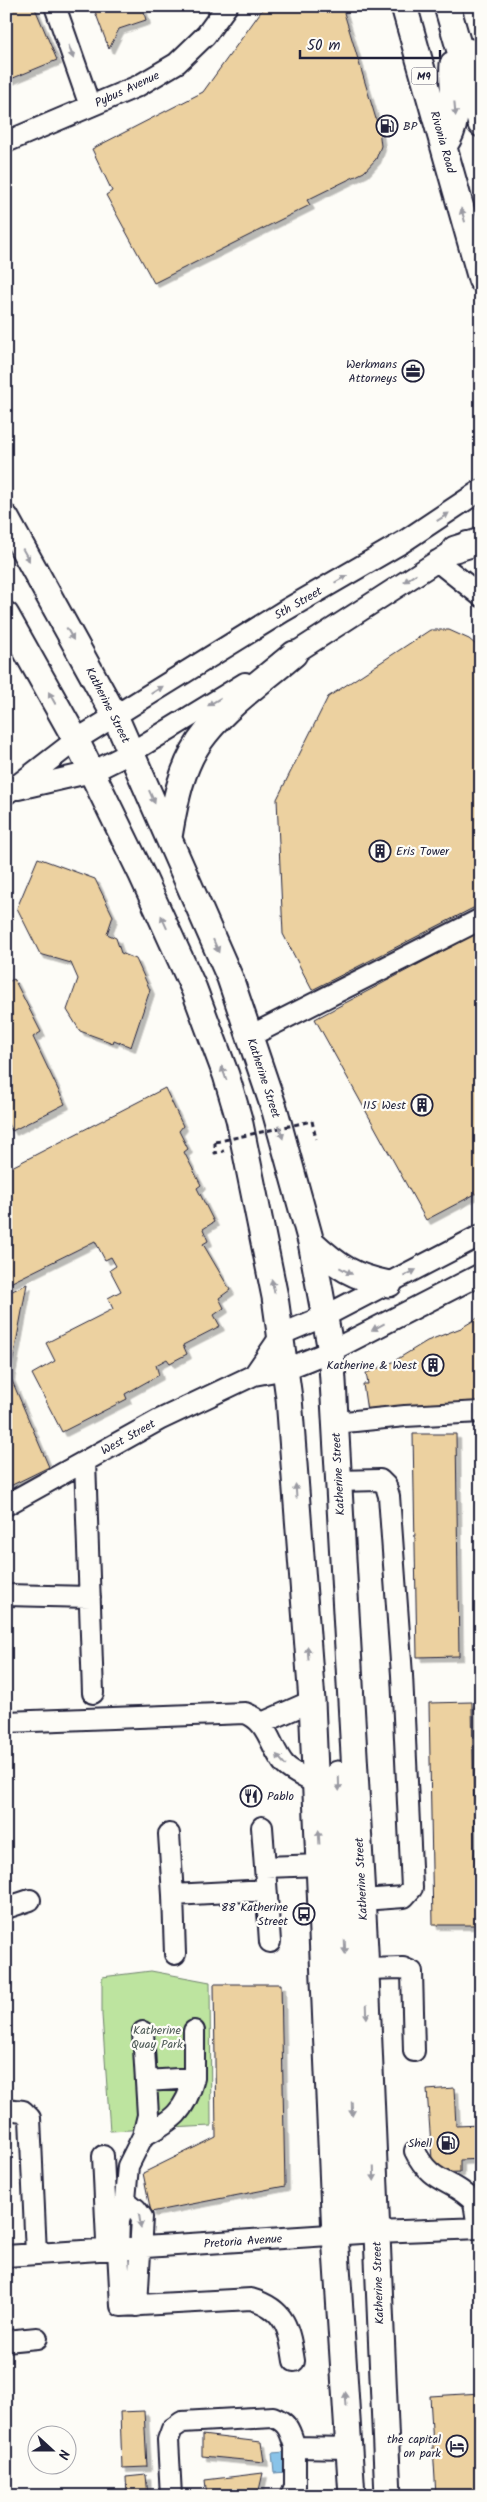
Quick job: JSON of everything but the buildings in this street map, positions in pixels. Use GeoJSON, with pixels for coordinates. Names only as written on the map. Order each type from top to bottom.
{"type":"FeatureCollection","features":[{"type":"Feature","properties":{"kind":"main road","name":"Rivonia Road"},"geometry":{"type":"LineString","coordinates":[[404,6],[481,278]]}},
{"type":"Feature","properties":{"kind":"main road"},"geometry":{"type":"LineString","coordinates":[[448,6],[465,47],[476,88],[481,124]]}},
{"type":"Feature","properties":{"kind":"main road"},"geometry":{"type":"LineString","coordinates":[[444,146],[455,124],[452,70],[465,47]]}},
{"type":"Feature","properties":{"kind":"main road","name":"Katherine Street"},"geometry":{"type":"LineString","coordinates":[[6,518],[115,716],[230,978],[275,1111],[311,1242],[331,1352],[366,1969],[388,2496]]}},
{"type":"Feature","properties":{"kind":"main road"},"geometry":{"type":"LineString","coordinates":[[446,555],[481,541]]}},
{"type":"Feature","properties":{"kind":"main road"},"geometry":{"type":"LineString","coordinates":[[6,615],[76,740],[142,875],[194,990],[226,1075],[238,1119],[282,1334],[312,1702],[321,1865],[335,2235],[352,2496]]}},
{"type":"Feature","properties":{"kind":"main road"},"geometry":{"type":"LineString","coordinates":[[169,836],[176,799],[187,766],[205,734],[224,714],[294,654]]}},
{"type":"Feature","properties":{"kind":"main road"},"geometry":{"type":"LineString","coordinates":[[311,1242],[335,1265],[346,1272],[389,1284]]}},
{"type":"Feature","properties":{"kind":"main road"},"geometry":{"type":"LineString","coordinates":[[331,1352],[325,1384],[324,1452],[356,2209],[353,2218],[335,2235]]}},
{"type":"Feature","properties":{"kind":"main road"},"geometry":{"type":"LineString","coordinates":[[373,2496],[363,2299],[364,2284],[376,2232]]}},
{"type":"Feature","properties":{"kind":"street"},"geometry":{"type":"LineString","coordinates":[[55,6],[90,106]]}},
{"type":"Feature","properties":{"kind":"street","name":"Pybus Avenue"},"geometry":{"type":"LineString","coordinates":[[6,142],[138,86],[177,63],[206,35],[227,6]]}},
{"type":"Feature","properties":{"kind":"street","name":"5th Street"},"geometry":{"type":"LineString","coordinates":[[10,792],[76,740],[284,611],[403,542],[481,490]]}},
{"type":"Feature","properties":{"kind":"street"},"geometry":{"type":"LineString","coordinates":[[10,792],[92,772],[132,752],[294,654],[481,533]]}},
{"type":"Feature","properties":{"kind":"street"},"geometry":{"type":"LineString","coordinates":[[446,555],[481,596]]}},
{"type":"Feature","properties":{"kind":"street"},"geometry":{"type":"LineString","coordinates":[[250,1036],[481,919]]}},
{"type":"Feature","properties":{"kind":"street"},"geometry":{"type":"LineString","coordinates":[[254,1376],[282,1334],[325,1316],[481,1236]]}},
{"type":"Feature","properties":{"kind":"street","name":"West Street"},"geometry":{"type":"LineString","coordinates":[[6,1506],[159,1420],[254,1376],[286,1369],[331,1352],[481,1274]]}},
{"type":"Feature","properties":{"kind":"street"},"geometry":{"type":"LineString","coordinates":[[335,1423],[405,1416],[481,1412]]}},
{"type":"Feature","properties":{"kind":"street"},"geometry":{"type":"LineString","coordinates":[[85,1461],[93,1693]]}},
{"type":"Feature","properties":{"kind":"street"},"geometry":{"type":"LineString","coordinates":[[338,1481],[380,1480],[386,1486],[389,1496],[402,1675],[412,1888],[404,1898],[362,1900]]}},
{"type":"Feature","properties":{"kind":"street"},"geometry":{"type":"LineString","coordinates":[[6,1595],[90,1597]]}},
{"type":"Feature","properties":{"kind":"street"},"geometry":{"type":"LineString","coordinates":[[262,1723],[312,1702]]}},
{"type":"Feature","properties":{"kind":"street"},"geometry":{"type":"LineString","coordinates":[[6,1722],[229,1712],[254,1716],[262,1723],[276,1754],[288,1768],[316,1784]]}},
{"type":"Feature","properties":{"kind":"street"},"geometry":{"type":"LineString","coordinates":[[262,1827],[270,1942]]}},
{"type":"Feature","properties":{"kind":"street"},"geometry":{"type":"LineString","coordinates":[[169,1834],[175,1954]]}},
{"type":"Feature","properties":{"kind":"street"},"geometry":{"type":"LineString","coordinates":[[265,1867],[321,1865]]}},
{"type":"Feature","properties":{"kind":"street"},"geometry":{"type":"LineString","coordinates":[[173,1895],[266,1890]]}},
{"type":"Feature","properties":{"kind":"street"},"geometry":{"type":"LineString","coordinates":[[6,1908],[30,1900]]}},
{"type":"Feature","properties":{"kind":"street"},"geometry":{"type":"LineString","coordinates":[[366,1969],[403,1968],[412,1972],[414,2051]]}},
{"type":"Feature","properties":{"kind":"street"},"geometry":{"type":"LineString","coordinates":[[143,2136],[174,2119],[189,2097],[194,2078],[194,2030]]}},
{"type":"Feature","properties":{"kind":"street"},"geometry":{"type":"LineString","coordinates":[[112,2250],[125,2200],[128,2166],[143,2136],[148,2115],[143,2032]]}},
{"type":"Feature","properties":{"kind":"street"},"geometry":{"type":"LineString","coordinates":[[146,2081],[194,2078]]}},
{"type":"Feature","properties":{"kind":"street"},"geometry":{"type":"LineString","coordinates":[[6,2109],[23,2111],[30,2118],[36,2254]]}},
{"type":"Feature","properties":{"kind":"street"},"geometry":{"type":"LineString","coordinates":[[415,2151],[429,2173],[463,2192],[474,2202],[480,2228]]}},
{"type":"Feature","properties":{"kind":"street"},"geometry":{"type":"LineString","coordinates":[[103,2156],[112,2250],[130,2307]]}},
{"type":"Feature","properties":{"kind":"street"},"geometry":{"type":"LineString","coordinates":[[125,2200],[142,2217],[130,2307]]}},
{"type":"Feature","properties":{"kind":"street","name":"Pretoria Avenue"},"geometry":{"type":"LineString","coordinates":[[6,2256],[376,2232],[480,2228]]}},
{"type":"Feature","properties":{"kind":"street"},"geometry":{"type":"LineString","coordinates":[[130,2307],[251,2299],[274,2310],[284,2319],[290,2333],[294,2361]]}},
{"type":"Feature","properties":{"kind":"street"},"geometry":{"type":"LineString","coordinates":[[6,2341],[37,2338]]}},
{"type":"Feature","properties":{"kind":"street"},"geometry":{"type":"LineString","coordinates":[[171,2496],[168,2440],[172,2429],[182,2422],[273,2417],[283,2421],[289,2428],[295,2447],[295,2486],[291,2496]]}},
{"type":"Feature","properties":{"kind":"street"},"geometry":{"type":"LineString","coordinates":[[295,2447],[349,2448]]}},
{"type":"Feature","properties":{"kind":"path"},"geometry":{"type":"LineString","coordinates":[[225,1150],[215,1153],[215,1142],[312,1121],[316,1139]]}},
{"type":"Feature","properties":{"kind":"green space","name":"Katherine Quay Park"},"geometry":{"type":"Polygon","coordinates":[[[151,1971],[210,1982],[211,2126],[110,2131],[102,2015],[102,1977],[151,1971]]]}},
{"type":"Feature","properties":{"kind":"water"},"geometry":{"type":"Polygon","coordinates":[[[285,2452],[287,2472],[274,2473],[272,2453],[285,2452]]]}},
{"type":"Feature","properties":{"kind":"place","name":"BP"},"geometry":{"type":"Point","coordinates":[387,126]}},
{"type":"Feature","properties":{"kind":"place","name":"Werkmans Attorneys"},"geometry":{"type":"Point","coordinates":[413,371]}},
{"type":"Feature","properties":{"kind":"place","name":"Eris Tower"},"geometry":{"type":"Point","coordinates":[380,851]}},
{"type":"Feature","properties":{"kind":"place","name":"115 West"},"geometry":{"type":"Point","coordinates":[422,1105]}},
{"type":"Feature","properties":{"kind":"place","name":"Katherine & West"},"geometry":{"type":"Point","coordinates":[433,1365]}},
{"type":"Feature","properties":{"kind":"place","name":"Pablo"},"geometry":{"type":"Point","coordinates":[251,1796]}},
{"type":"Feature","properties":{"kind":"place","name":"88 Katherine Street"},"geometry":{"type":"Point","coordinates":[304,1914]}},
{"type":"Feature","properties":{"kind":"place","name":"Shell"},"geometry":{"type":"Point","coordinates":[448,2143]}},
{"type":"Feature","properties":{"kind":"place","name":"the capital on park"},"geometry":{"type":"Point","coordinates":[457,2446]}}]}
